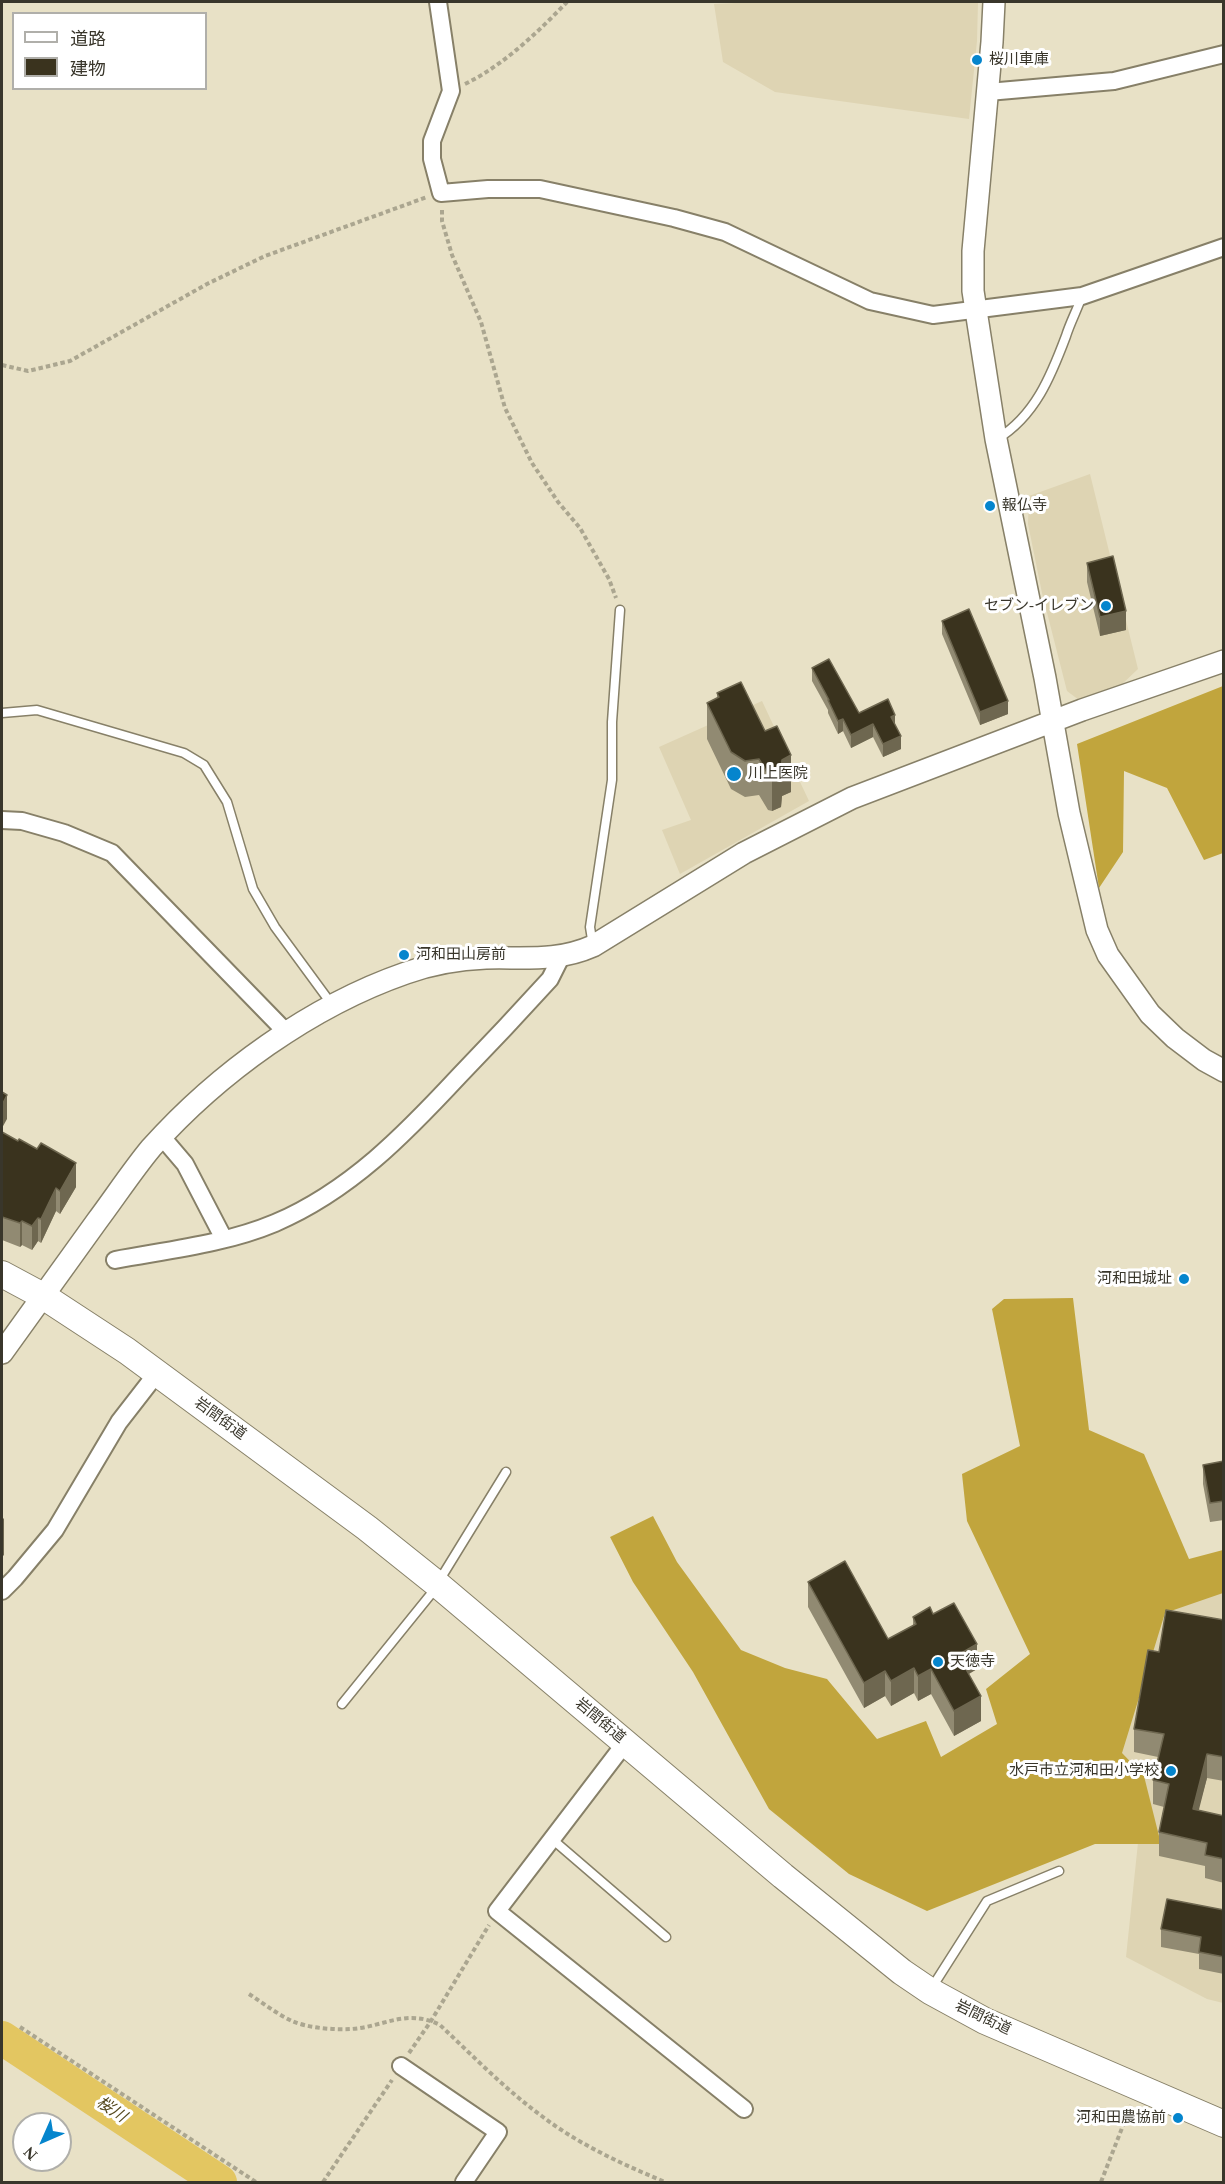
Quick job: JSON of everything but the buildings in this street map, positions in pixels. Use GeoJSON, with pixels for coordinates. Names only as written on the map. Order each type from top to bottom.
{"type":"FeatureCollection","features":[{"type":"Feature","properties":{"kind":"main road","name":"岩間街道"},"geometry":{"type":"LineString","coordinates":[[2,1274],[43,1296],[103,1335],[348,1514],[437,1584],[844,1927],[902,1972],[930,1991],[984,2021],[1224,2124]]}},
{"type":"Feature","properties":{"kind":"street"},"geometry":{"type":"LineString","coordinates":[[438,2],[451,91],[432,141],[432,159],[441,193],[488,189],[540,189],[725,232],[870,301],[933,315],[1082,296],[1224,247]]}},
{"type":"Feature","properties":{"kind":"street"},"geometry":{"type":"LineString","coordinates":[[994,2],[973,251],[975,309],[996,439],[1069,813],[1097,930],[1108,955],[1150,1014],[1175,1038],[1224,1071]]}},
{"type":"Feature","properties":{"kind":"street"},"geometry":{"type":"LineString","coordinates":[[988,92],[1114,81],[1224,54]]}},
{"type":"Feature","properties":{"kind":"street"},"geometry":{"type":"LineString","coordinates":[[2,1353],[134,1171],[162,1137],[233,1071],[287,1033],[333,1006],[407,972],[441,964],[483,958],[561,957],[593,946],[744,853],[852,798],[1053,722],[1224,661]]}},
{"type":"Feature","properties":{"kind":"street"},"geometry":{"type":"LineString","coordinates":[[2,820],[22,820],[64,832],[112,853],[287,1033]]}},
{"type":"Feature","properties":{"kind":"street"},"geometry":{"type":"LineString","coordinates":[[115,1260],[224,1239],[272,1224],[296,1213],[366,1167],[405,1134],[550,979],[561,957]]}},
{"type":"Feature","properties":{"kind":"street"},"geometry":{"type":"LineString","coordinates":[[162,1137],[185,1164],[224,1239]]}},
{"type":"Feature","properties":{"kind":"street"},"geometry":{"type":"LineString","coordinates":[[2,1592],[55,1530],[119,1422],[157,1373]]}},
{"type":"Feature","properties":{"kind":"street"},"geometry":{"type":"LineString","coordinates":[[626,1742],[497,1911],[744,2109]]}},
{"type":"Feature","properties":{"kind":"street"},"geometry":{"type":"LineString","coordinates":[[400,2066],[498,2132],[464,2182]]}},
{"type":"Feature","properties":{"kind":"lane"},"geometry":{"type":"LineString","coordinates":[[996,439],[1011,430],[1039,398],[1052,374],[1082,296]]}},
{"type":"Feature","properties":{"kind":"lane"},"geometry":{"type":"LineString","coordinates":[[593,946],[590,927],[612,780],[612,722],[620,610]]}},
{"type":"Feature","properties":{"kind":"lane"},"geometry":{"type":"LineString","coordinates":[[2,713],[37,710],[184,753],[204,765],[227,802],[253,889],[274,927],[333,1006]]}},
{"type":"Feature","properties":{"kind":"lane"},"geometry":{"type":"LineString","coordinates":[[342,1704],[437,1584],[506,1472]]}},
{"type":"Feature","properties":{"kind":"lane"},"geometry":{"type":"LineString","coordinates":[[552,1839],[666,1937]]}},
{"type":"Feature","properties":{"kind":"lane"},"geometry":{"type":"LineString","coordinates":[[930,1991],[987,1901],[1059,1871]]}},
{"type":"Feature","properties":{"kind":"path"},"geometry":{"type":"LineString","coordinates":[[451,91],[484,75],[545,24],[567,2]]}},
{"type":"Feature","properties":{"kind":"path"},"geometry":{"type":"LineString","coordinates":[[2,365],[28,370],[70,362],[207,284],[265,256],[409,202],[441,193],[442,221],[452,255],[481,322],[505,408],[532,463],[558,502],[580,528],[609,579],[620,610]]}},
{"type":"Feature","properties":{"kind":"path"},"geometry":{"type":"LineString","coordinates":[[322,2182],[431,2021],[497,1911]]}},
{"type":"Feature","properties":{"kind":"path"},"geometry":{"type":"LineString","coordinates":[[249,1994],[293,2022],[322,2028],[352,2029],[420,2017],[440,2025],[542,2117],[594,2150],[665,2182]]}},
{"type":"Feature","properties":{"kind":"path"},"geometry":{"type":"LineString","coordinates":[[20,2027],[256,2182]]}},
{"type":"Feature","properties":{"kind":"path"},"geometry":{"type":"LineString","coordinates":[[1101,2182],[1138,2088]]}},
{"type":"Feature","properties":{"kind":"shaded area"},"geometry":{"type":"Polygon","coordinates":[[[978,2],[977,41],[969,119],[775,92],[723,62],[714,4],[978,2]]]}},
{"type":"Feature","properties":{"kind":"shaded area"},"geometry":{"type":"Polygon","coordinates":[[[1090,474],[1138,669],[1119,687],[1079,700],[1067,691],[1042,593],[1028,524],[1029,496],[1090,474]]]}},
{"type":"Feature","properties":{"kind":"shaded area"},"geometry":{"type":"Polygon","coordinates":[[[1223,686],[1223,853],[1204,860],[1167,788],[1124,771],[1123,852],[1099,888],[1077,744],[1223,686]]]}},
{"type":"Feature","properties":{"kind":"shaded area","name":"川上医院"},"geometry":{"type":"Polygon","coordinates":[[[762,701],[809,801],[680,874],[662,830],[691,820],[659,747],[762,701]]]}},
{"type":"Feature","properties":{"kind":"shaded area"},"geometry":{"type":"Polygon","coordinates":[[[1073,1298],[1089,1430],[1144,1454],[1189,1559],[1223,1550],[1223,1593],[1165,1613],[1122,1753],[1144,1776],[1161,1844],[1095,1844],[927,1911],[849,1874],[769,1809],[693,1672],[633,1582],[610,1537],[653,1516],[677,1562],[741,1650],[785,1668],[827,1679],[877,1739],[926,1721],[941,1757],[997,1724],[986,1689],[1030,1654],[967,1521],[962,1474],[1020,1446],[992,1309],[1004,1299],[1073,1298]]]}},
{"type":"Feature","properties":{"kind":"shaded area","name":"水戸市立河和田小学校"},"geometry":{"type":"Polygon","coordinates":[[[1223,1571],[1223,2003],[1207,1999],[1126,1957],[1143,1795],[1115,1788],[1142,1642],[1173,1602],[1223,1571]]]}},
{"type":"Feature","properties":{"kind":"waterway","name":"桜川"},"geometry":{"type":"LineString","coordinates":[[2,2038],[220,2182]]}},
{"type":"Feature","properties":{"kind":"place","name":"桜川車庫"},"geometry":{"type":"Point","coordinates":[977,60]}},
{"type":"Feature","properties":{"kind":"place","name":"報仏寺"},"geometry":{"type":"Point","coordinates":[990,506]}},
{"type":"Feature","properties":{"kind":"place","name":"セブン-イレブン"},"geometry":{"type":"Point","coordinates":[1106,606]}},
{"type":"Feature","properties":{"kind":"place","name":"川上医院"},"geometry":{"type":"Point","coordinates":[734,774]}},
{"type":"Feature","properties":{"kind":"place","name":"河和田山房前"},"geometry":{"type":"Point","coordinates":[404,955]}},
{"type":"Feature","properties":{"kind":"place","name":"河和田城址"},"geometry":{"type":"Point","coordinates":[1184,1279]}},
{"type":"Feature","properties":{"kind":"place","name":"天徳寺"},"geometry":{"type":"Point","coordinates":[938,1662]}},
{"type":"Feature","properties":{"kind":"place","name":"水戸市立河和田小学校"},"geometry":{"type":"Point","coordinates":[1171,1771]}},
{"type":"Feature","properties":{"kind":"place","name":"河和田農協前"},"geometry":{"type":"Point","coordinates":[1178,2118]}}]}
